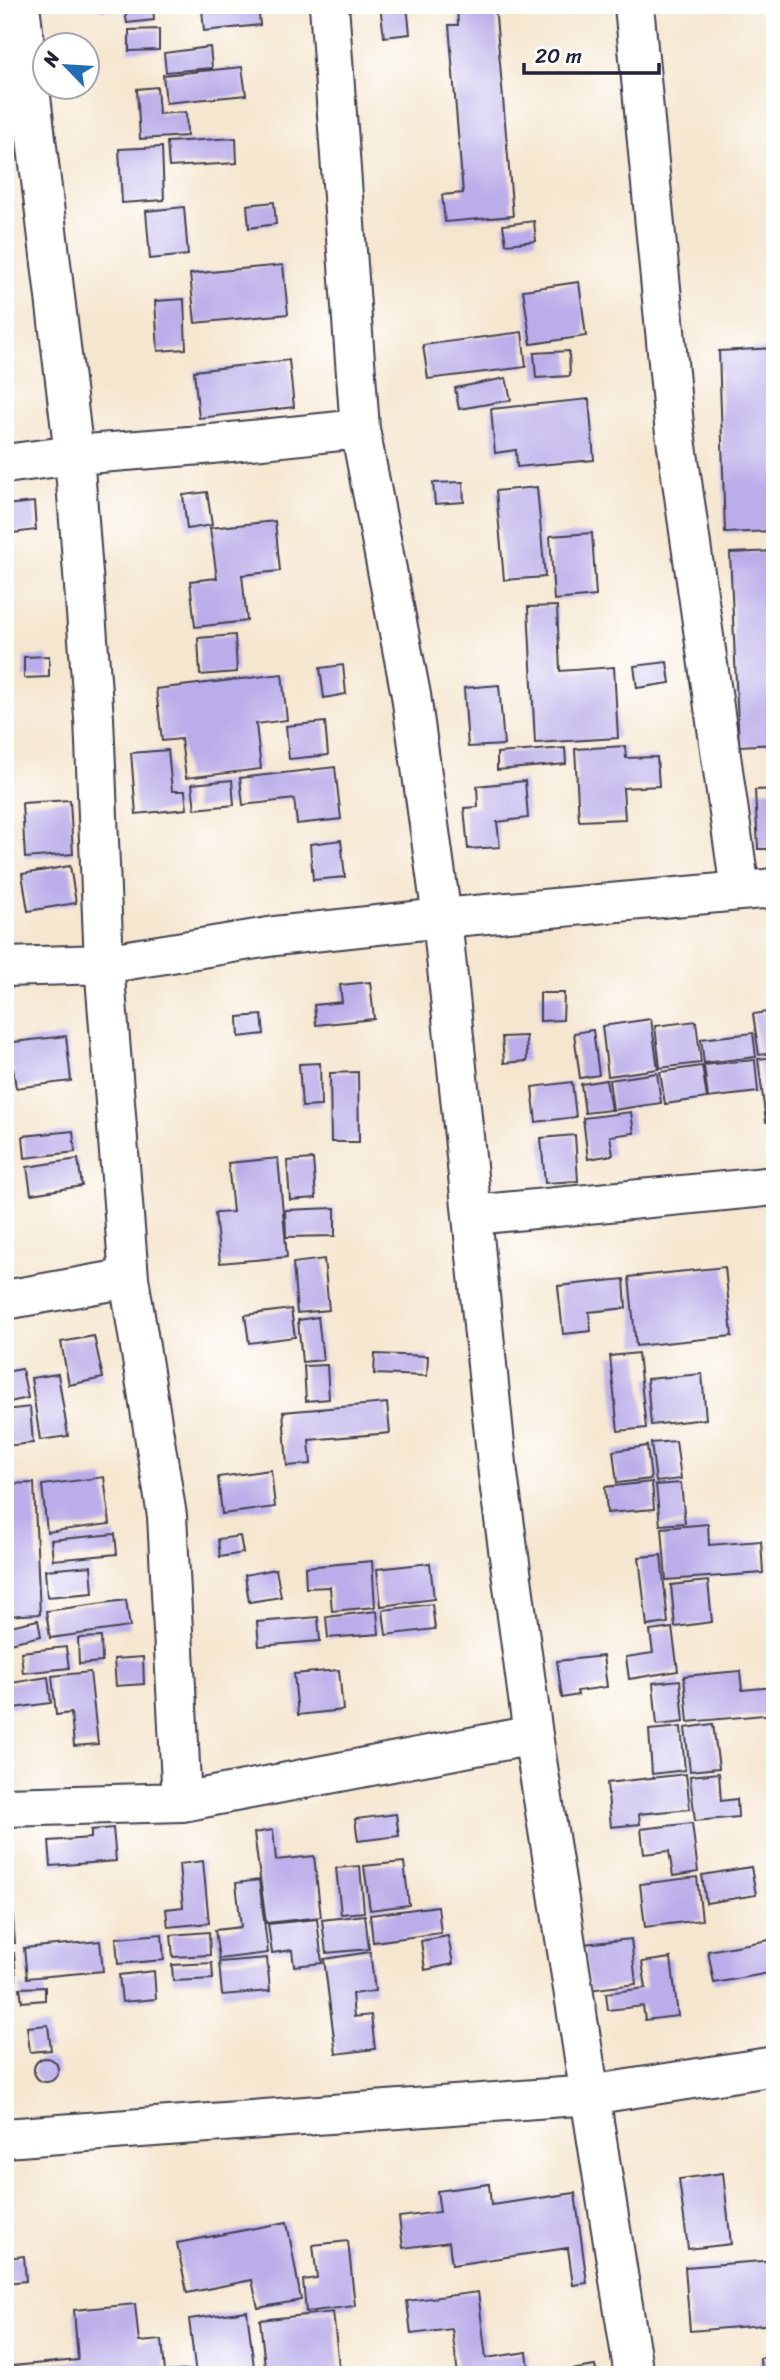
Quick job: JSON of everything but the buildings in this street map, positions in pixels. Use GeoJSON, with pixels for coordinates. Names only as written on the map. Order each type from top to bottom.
{"type":"FeatureCollection","features":[{"type":"Feature","properties":{"kind":"street"},"geometry":{"type":"LineString","coordinates":[[20,5],[74,455],[94,718],[104,964],[129,1278],[167,1516],[183,1802]]}},
{"type":"Feature","properties":{"kind":"street"},"geometry":{"type":"LineString","coordinates":[[329,5],[360,429],[411,695],[442,918],[498,1474],[533,1735],[635,2375]]}},
{"type":"Feature","properties":{"kind":"street"},"geometry":{"type":"LineString","coordinates":[[5,967],[104,964],[275,936],[757,889],[674,425],[634,5]]}},
{"type":"Feature","properties":{"kind":"street"},"geometry":{"type":"LineString","coordinates":[[5,464],[74,455],[360,429]]}},
{"type":"Feature","properties":{"kind":"street"},"geometry":{"type":"LineString","coordinates":[[473,1215],[775,1186]]}},
{"type":"Feature","properties":{"kind":"street"},"geometry":{"type":"LineString","coordinates":[[5,1300],[129,1278]]}},
{"type":"Feature","properties":{"kind":"street"},"geometry":{"type":"LineString","coordinates":[[5,1807],[183,1802],[533,1735]]}},
{"type":"Feature","properties":{"kind":"street"},"geometry":{"type":"LineString","coordinates":[[5,2138],[590,2095],[775,2066]]}}]}
